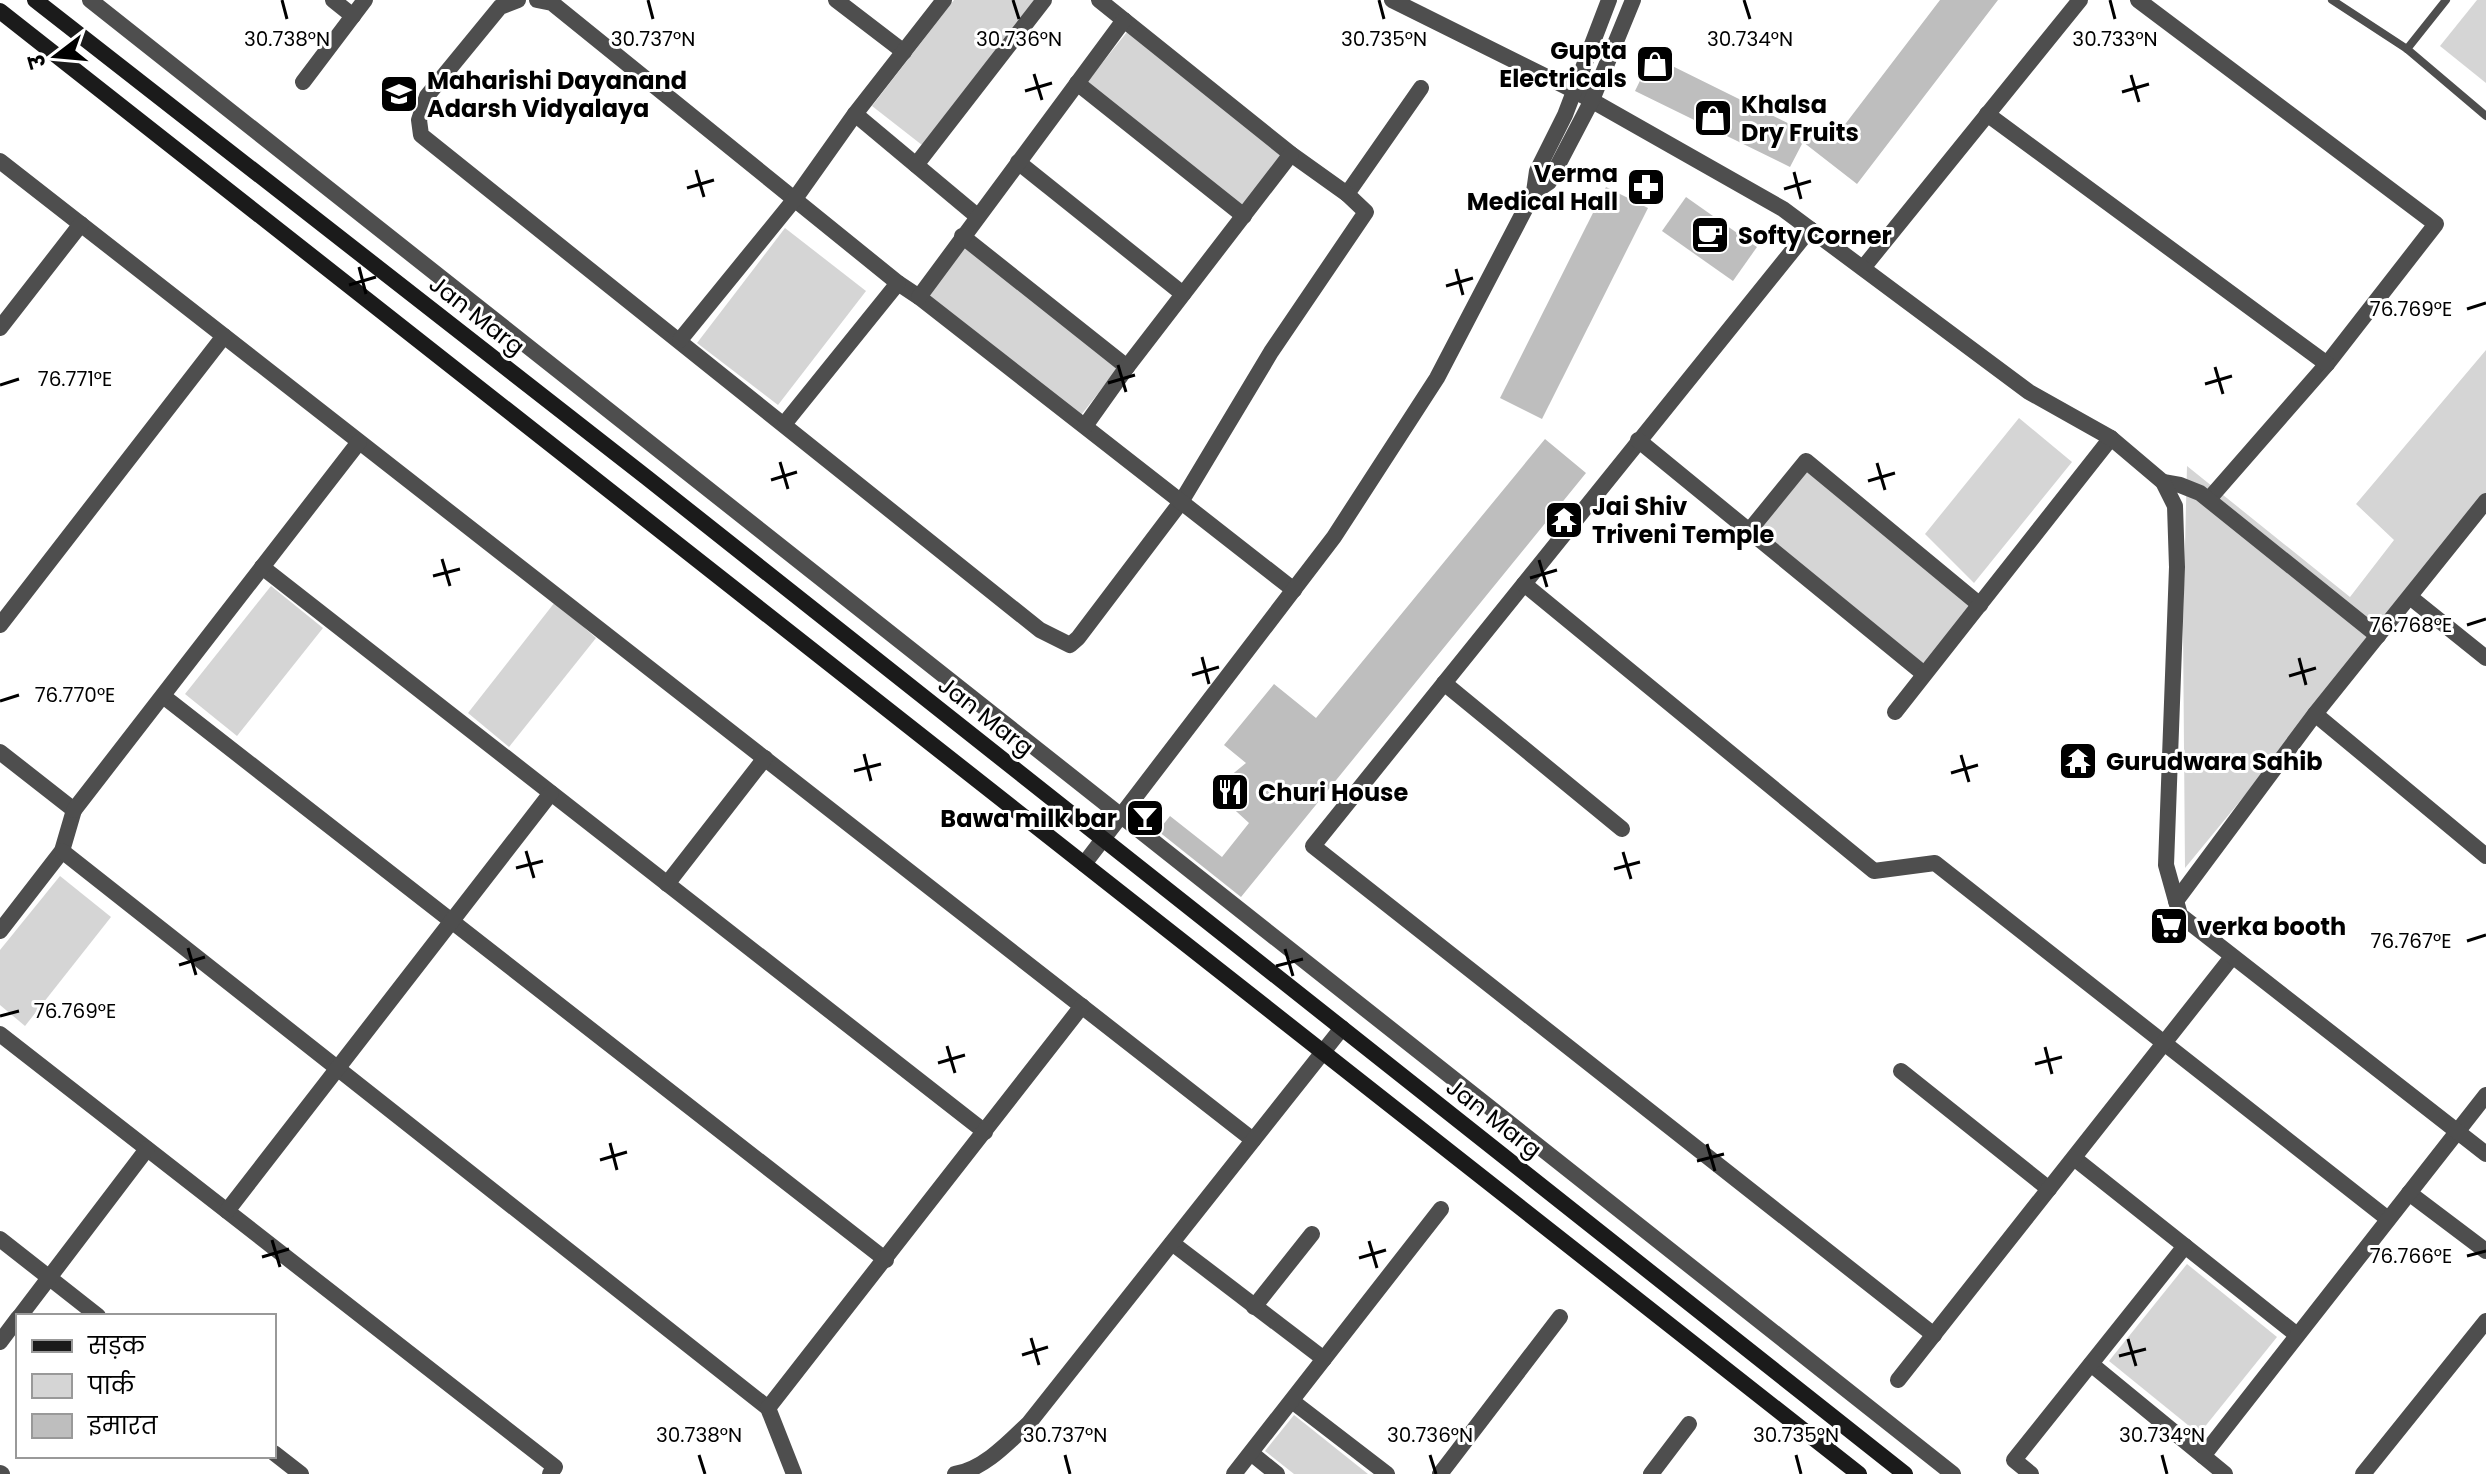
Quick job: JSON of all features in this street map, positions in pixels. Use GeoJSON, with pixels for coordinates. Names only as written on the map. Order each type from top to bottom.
{"type":"FeatureCollection","features":[{"type":"Feature","properties":{"kind":"main road","name":"Jan Marg"},"geometry":{"type":"LineString","coordinates":[[35,0],[646,477],[1905,1474]]}},
{"type":"Feature","properties":{"kind":"main road"},"geometry":{"type":"LineString","coordinates":[[0,11],[1859,1474]]}},
{"type":"Feature","properties":{"kind":"street"},"geometry":{"type":"LineString","coordinates":[[90,0],[1953,1474]]}},
{"type":"Feature","properties":{"kind":"street"},"geometry":{"type":"LineString","coordinates":[[333,0],[353,16]]}},
{"type":"Feature","properties":{"kind":"street"},"geometry":{"type":"LineString","coordinates":[[303,82],[365,0]]}},
{"type":"Feature","properties":{"kind":"street"},"geometry":{"type":"LineString","coordinates":[[518,0],[500,7],[427,96],[419,120],[421,135],[785,423],[1040,630],[1070,645],[1181,502],[1271,352],[1366,212],[1099,0]]}},
{"type":"Feature","properties":{"kind":"street"},"geometry":{"type":"LineString","coordinates":[[537,0],[552,3],[898,283],[1294,590]]}},
{"type":"Feature","properties":{"kind":"street"},"geometry":{"type":"LineString","coordinates":[[836,0],[904,52]]}},
{"type":"Feature","properties":{"kind":"street"},"geometry":{"type":"LineString","coordinates":[[680,340],[794,200],[855,114],[944,0]]}},
{"type":"Feature","properties":{"kind":"street"},"geometry":{"type":"LineString","coordinates":[[916,165],[1044,0]]}},
{"type":"Feature","properties":{"kind":"street"},"geometry":{"type":"LineString","coordinates":[[1392,0],[1592,100],[1783,209],[2029,392],[2111,438],[2163,482],[2175,506],[2176,552],[2166,865],[2180,915],[2486,1154]]}},
{"type":"Feature","properties":{"kind":"street"},"geometry":{"type":"LineString","coordinates":[[1084,864],[1334,537],[1437,378],[1534,192],[1537,171],[1575,91],[1609,0]]}},
{"type":"Feature","properties":{"kind":"street"},"geometry":{"type":"LineString","coordinates":[[1534,192],[1549,182],[1592,100],[1633,0]]}},
{"type":"Feature","properties":{"kind":"street"},"geometry":{"type":"LineString","coordinates":[[1863,268],[2080,0]]}},
{"type":"Feature","properties":{"kind":"street"},"geometry":{"type":"LineString","coordinates":[[2138,0],[2436,224],[2327,364],[2209,499]]}},
{"type":"Feature","properties":{"kind":"street"},"geometry":{"type":"LineString","coordinates":[[919,297],[1124,20]]}},
{"type":"Feature","properties":{"kind":"street"},"geometry":{"type":"LineString","coordinates":[[1077,83],[1244,216]]}},
{"type":"Feature","properties":{"kind":"street"},"geometry":{"type":"LineString","coordinates":[[1347,194],[1421,88]]}},
{"type":"Feature","properties":{"kind":"street"},"geometry":{"type":"LineString","coordinates":[[855,114],[977,216]]}},
{"type":"Feature","properties":{"kind":"street"},"geometry":{"type":"LineString","coordinates":[[1987,114],[2327,364]]}},
{"type":"Feature","properties":{"kind":"street"},"geometry":{"type":"LineString","coordinates":[[1085,426],[1291,154]]}},
{"type":"Feature","properties":{"kind":"street"},"geometry":{"type":"LineString","coordinates":[[0,161],[1253,1140]]}},
{"type":"Feature","properties":{"kind":"street"},"geometry":{"type":"LineString","coordinates":[[1018,162],[1183,294]]}},
{"type":"Feature","properties":{"kind":"street"},"geometry":{"type":"LineString","coordinates":[[0,328],[81,224]]}},
{"type":"Feature","properties":{"kind":"street"},"geometry":{"type":"LineString","coordinates":[[1810,229],[1313,846],[1934,1335]]}},
{"type":"Feature","properties":{"kind":"street"},"geometry":{"type":"LineString","coordinates":[[962,236],[1127,367]]}},
{"type":"Feature","properties":{"kind":"street"},"geometry":{"type":"LineString","coordinates":[[785,423],[898,283]]}},
{"type":"Feature","properties":{"kind":"street"},"geometry":{"type":"LineString","coordinates":[[0,625],[224,336]]}},
{"type":"Feature","properties":{"kind":"street"},"geometry":{"type":"LineString","coordinates":[[1895,712],[2111,438]]}},
{"type":"Feature","properties":{"kind":"street"},"geometry":{"type":"LineString","coordinates":[[1638,440],[1924,674]]}},
{"type":"Feature","properties":{"kind":"street"},"geometry":{"type":"LineString","coordinates":[[0,931],[62,851],[74,810],[359,442]]}},
{"type":"Feature","properties":{"kind":"street"},"geometry":{"type":"LineString","coordinates":[[1749,531],[1806,461],[1980,605]]}},
{"type":"Feature","properties":{"kind":"street"},"geometry":{"type":"LineString","coordinates":[[2163,482],[2192,488],[2209,499],[2378,636]]}},
{"type":"Feature","properties":{"kind":"street"},"geometry":{"type":"LineString","coordinates":[[2176,901],[2315,714],[2486,501]]}},
{"type":"Feature","properties":{"kind":"street"},"geometry":{"type":"LineString","coordinates":[[262,567],[985,1132]]}},
{"type":"Feature","properties":{"kind":"street"},"geometry":{"type":"LineString","coordinates":[[1524,584],[1874,871],[1935,863],[2388,1219]]}},
{"type":"Feature","properties":{"kind":"street"},"geometry":{"type":"LineString","coordinates":[[2410,597],[2486,658]]}},
{"type":"Feature","properties":{"kind":"street"},"geometry":{"type":"LineString","coordinates":[[1444,683],[1622,829]]}},
{"type":"Feature","properties":{"kind":"street"},"geometry":{"type":"LineString","coordinates":[[163,696],[886,1260]]}},
{"type":"Feature","properties":{"kind":"street"},"geometry":{"type":"LineString","coordinates":[[2315,714],[2486,856]]}},
{"type":"Feature","properties":{"kind":"street"},"geometry":{"type":"LineString","coordinates":[[0,752],[74,810]]}},
{"type":"Feature","properties":{"kind":"street"},"geometry":{"type":"LineString","coordinates":[[667,884],[765,758]]}},
{"type":"Feature","properties":{"kind":"street"},"geometry":{"type":"LineString","coordinates":[[227,1211],[551,793]]}},
{"type":"Feature","properties":{"kind":"street"},"geometry":{"type":"LineString","coordinates":[[62,851],[768,1408],[794,1474]]}},
{"type":"Feature","properties":{"kind":"street"},"geometry":{"type":"LineString","coordinates":[[1898,1380],[2232,957]]}},
{"type":"Feature","properties":{"kind":"street"},"geometry":{"type":"LineString","coordinates":[[768,1408],[1082,1006]]}},
{"type":"Feature","properties":{"kind":"street"},"geometry":{"type":"LineString","coordinates":[[963,1473],[1000,1450],[1029,1423],[1342,1028]]}},
{"type":"Feature","properties":{"kind":"street"},"geometry":{"type":"LineString","coordinates":[[0,1034],[555,1467],[550,1474]]}},
{"type":"Feature","properties":{"kind":"street"},"geometry":{"type":"LineString","coordinates":[[1901,1071],[2049,1189]]}},
{"type":"Feature","properties":{"kind":"street"},"geometry":{"type":"LineString","coordinates":[[2203,1456],[2486,1095]]}},
{"type":"Feature","properties":{"kind":"street"},"geometry":{"type":"LineString","coordinates":[[21,1314],[147,1149]]}},
{"type":"Feature","properties":{"kind":"street"},"geometry":{"type":"LineString","coordinates":[[2074,1158],[2297,1335]]}},
{"type":"Feature","properties":{"kind":"street"},"geometry":{"type":"LineString","coordinates":[[2409,1193],[2486,1251]]}},
{"type":"Feature","properties":{"kind":"street"},"geometry":{"type":"LineString","coordinates":[[1234,1474],[1441,1209]]}},
{"type":"Feature","properties":{"kind":"street"},"geometry":{"type":"LineString","coordinates":[[1254,1307],[1312,1234]]}},
{"type":"Feature","properties":{"kind":"street"},"geometry":{"type":"LineString","coordinates":[[0,1239],[95,1314]]}},
{"type":"Feature","properties":{"kind":"street"},"geometry":{"type":"LineString","coordinates":[[1172,1243],[1324,1359]]}},
{"type":"Feature","properties":{"kind":"street"},"geometry":{"type":"LineString","coordinates":[[2031,1474],[2014,1460],[2185,1246]]}},
{"type":"Feature","properties":{"kind":"street"},"geometry":{"type":"LineString","coordinates":[[1440,1474],[1560,1317]]}},
{"type":"Feature","properties":{"kind":"street"},"geometry":{"type":"LineString","coordinates":[[0,1342],[16,1321]]}},
{"type":"Feature","properties":{"kind":"street"},"geometry":{"type":"LineString","coordinates":[[2363,1474],[2486,1321]]}},
{"type":"Feature","properties":{"kind":"street"},"geometry":{"type":"LineString","coordinates":[[2091,1364],[2225,1474]]}},
{"type":"Feature","properties":{"kind":"street"},"geometry":{"type":"LineString","coordinates":[[1292,1401],[1387,1474]]}},
{"type":"Feature","properties":{"kind":"street"},"geometry":{"type":"LineString","coordinates":[[1651,1474],[1689,1424]]}},
{"type":"Feature","properties":{"kind":"street"},"geometry":{"type":"LineString","coordinates":[[1251,1453],[1277,1474]]}},
{"type":"Feature","properties":{"kind":"street"},"geometry":{"type":"LineString","coordinates":[[276,1455],[301,1474]]}},
{"type":"Feature","properties":{"kind":"lane"},"geometry":{"type":"LineString","coordinates":[[2332,0],[2407,49],[2486,116]]}},
{"type":"Feature","properties":{"kind":"lane"},"geometry":{"type":"LineString","coordinates":[[2407,49],[2446,0]]}},
{"type":"Feature","properties":{"kind":"green space"},"geometry":{"type":"Polygon","coordinates":[[[954,0],[1035,0],[922,145],[872,106],[954,0]]]}},
{"type":"Feature","properties":{"kind":"green space"},"geometry":{"type":"Polygon","coordinates":[[[2477,0],[2486,0],[2486,83],[2440,46],[2477,0]]]}},
{"type":"Feature","properties":{"kind":"green space"},"geometry":{"type":"Polygon","coordinates":[[[1127,32],[1282,156],[1243,206],[1087,82],[1127,32]]]}},
{"type":"Feature","properties":{"kind":"green space"},"geometry":{"type":"Polygon","coordinates":[[[785,228],[866,291],[778,405],[697,343],[785,228]]]}},
{"type":"Feature","properties":{"kind":"green space"},"geometry":{"type":"Polygon","coordinates":[[[964,246],[1118,368],[1074,424],[920,303],[964,246]]]}},
{"type":"Feature","properties":{"kind":"green space"},"geometry":{"type":"Polygon","coordinates":[[[2486,350],[2486,502],[2185,868],[2183,626],[2187,466],[2350,597],[2394,540],[2356,504],[2486,350]]]}},
{"type":"Feature","properties":{"kind":"green space"},"geometry":{"type":"Polygon","coordinates":[[[2019,418],[2072,462],[1974,583],[1925,534],[2019,418]]]}},
{"type":"Feature","properties":{"kind":"green space"},"geometry":{"type":"Polygon","coordinates":[[[1806,461],[1980,605],[1924,674],[1749,531],[1806,461]]]}},
{"type":"Feature","properties":{"kind":"green space"},"geometry":{"type":"Polygon","coordinates":[[[271,586],[323,628],[237,736],[185,694],[271,586]]]}},
{"type":"Feature","properties":{"kind":"green space"},"geometry":{"type":"Polygon","coordinates":[[[555,602],[596,638],[509,747],[468,713],[555,602]]]}},
{"type":"Feature","properties":{"kind":"green space"},"geometry":{"type":"Polygon","coordinates":[[[60,876],[111,917],[25,1026],[0,1005],[0,950],[60,876]]]}},
{"type":"Feature","properties":{"kind":"green space"},"geometry":{"type":"Polygon","coordinates":[[[2187,1264],[2277,1337],[2199,1434],[2109,1361],[2187,1264]]]}},
{"type":"Feature","properties":{"kind":"green space"},"geometry":{"type":"Polygon","coordinates":[[[1294,1415],[1368,1474],[1294,1474],[1265,1451],[1294,1415]]]}},
{"type":"Feature","properties":{"kind":"building"},"geometry":{"type":"Polygon","coordinates":[[[1940,0],[1998,0],[1857,184],[1803,142],[1790,167],[1635,91],[1652,56],[1830,144],[1940,0]]]}},
{"type":"Feature","properties":{"kind":"building"},"geometry":{"type":"Polygon","coordinates":[[[1606,187],[1648,208],[1542,419],[1500,398],[1606,187]]]}},
{"type":"Feature","properties":{"kind":"building"},"geometry":{"type":"Polygon","coordinates":[[[1686,197],[1757,247],[1733,281],[1662,231],[1686,197]]]}},
{"type":"Feature","properties":{"kind":"building"},"geometry":{"type":"Polygon","coordinates":[[[1545,439],[1586,473],[1241,897],[1158,831],[1170,816],[1222,857],[1249,823],[1213,790],[1246,763],[1224,745],[1274,684],[1316,718],[1545,439]]]}},
{"type":"Feature","properties":{"kind":"place","name":"Gupta Electricals"},"geometry":{"type":"Point","coordinates":[1655,64]}},
{"type":"Feature","properties":{"kind":"place","name":"Maharishi Dayanand Adarsh Vidyalaya"},"geometry":{"type":"Point","coordinates":[399,94]}},
{"type":"Feature","properties":{"kind":"place","name":"Khalsa Dry Fruits"},"geometry":{"type":"Point","coordinates":[1713,118]}},
{"type":"Feature","properties":{"kind":"place","name":"Verma Medical Hall"},"geometry":{"type":"Point","coordinates":[1646,187]}},
{"type":"Feature","properties":{"kind":"place","name":"Softy Corner"},"geometry":{"type":"Point","coordinates":[1710,235]}},
{"type":"Feature","properties":{"kind":"place","name":"Jai Shiv Triveni Temple"},"geometry":{"type":"Point","coordinates":[1564,520]}},
{"type":"Feature","properties":{"kind":"place","name":"Gurudwara Sahib"},"geometry":{"type":"Point","coordinates":[2078,761]}},
{"type":"Feature","properties":{"kind":"place","name":"Churi House"},"geometry":{"type":"Point","coordinates":[1230,792]}},
{"type":"Feature","properties":{"kind":"place","name":"Bawa milk bar"},"geometry":{"type":"Point","coordinates":[1145,818]}},
{"type":"Feature","properties":{"kind":"place","name":"verka booth"},"geometry":{"type":"Point","coordinates":[2169,926]}}]}
